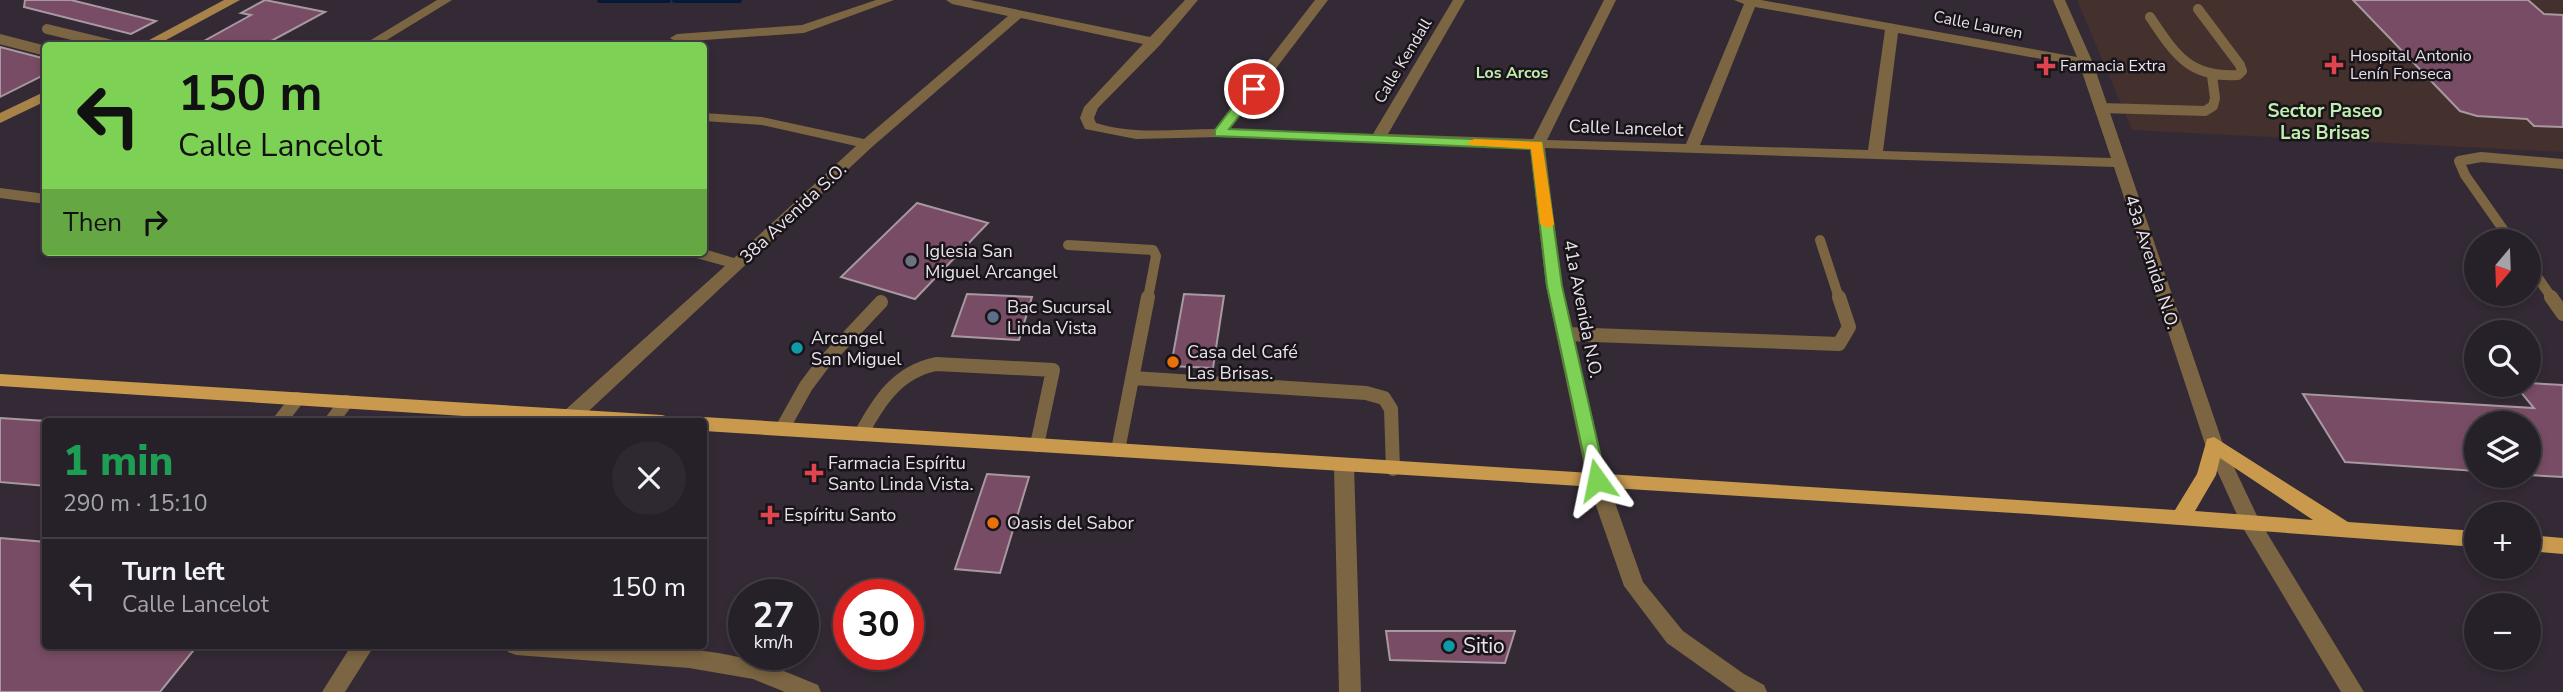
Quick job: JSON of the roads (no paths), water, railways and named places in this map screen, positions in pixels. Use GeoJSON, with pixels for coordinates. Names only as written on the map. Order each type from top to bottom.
{"type":"FeatureCollection","features":[{"type":"Feature","properties":{"kind":"main road"},"geometry":{"type":"LineString","coordinates":[[152,42],[234,0]]}},
{"type":"Feature","properties":{"kind":"main road"},"geometry":{"type":"LineString","coordinates":[[0,119],[42,97]]}},
{"type":"Feature","properties":{"kind":"main road"},"geometry":{"type":"LineString","coordinates":[[0,380],[346,402],[511,417],[601,418]]}},
{"type":"Feature","properties":{"kind":"main road"},"geometry":{"type":"LineString","coordinates":[[707,424],[2181,517],[2464,538]]}},
{"type":"Feature","properties":{"kind":"main road"},"geometry":{"type":"LineString","coordinates":[[2181,517],[2206,475],[2214,444],[2285,494],[2344,530]]}},
{"type":"Feature","properties":{"kind":"main road"},"geometry":{"type":"LineString","coordinates":[[2541,544],[2563,545]]}},
{"type":"Feature","properties":{"kind":"street"},"geometry":{"type":"LineString","coordinates":[[374,42],[446,0]]}},
{"type":"Feature","properties":{"kind":"street"},"geometry":{"type":"LineString","coordinates":[[677,38],[737,36],[804,29],[888,0]]}},
{"type":"Feature","properties":{"kind":"street"},"geometry":{"type":"LineString","coordinates":[[952,0],[1155,42],[1192,0]]}},
{"type":"Feature","properties":{"kind":"street"},"geometry":{"type":"LineString","coordinates":[[1219,133],[1322,0]]}},
{"type":"Feature","properties":{"kind":"street","name":"Calle Kendall"},"geometry":{"type":"LineString","coordinates":[[1377,139],[1460,0]]}},
{"type":"Feature","properties":{"kind":"street"},"geometry":{"type":"LineString","coordinates":[[1537,145],[1610,0]]}},
{"type":"Feature","properties":{"kind":"street","name":"43a Avenida N.O."},"geometry":{"type":"LineString","coordinates":[[2059,0],[2086,64],[2214,444],[2250,523],[2353,692]]}},
{"type":"Feature","properties":{"kind":"street"},"geometry":{"type":"LineString","coordinates":[[1691,149],[1745,1]]}},
{"type":"Feature","properties":{"kind":"street","name":"Calle Lauren"},"geometry":{"type":"LineString","coordinates":[[1745,1],[2086,64]]}},
{"type":"Feature","properties":{"kind":"street","name":"38a Avenida S.O."},"geometry":{"type":"LineString","coordinates":[[571,416],[867,144],[1019,13]]}},
{"type":"Feature","properties":{"kind":"street"},"geometry":{"type":"LineString","coordinates":[[1875,155],[1892,27]]}},
{"type":"Feature","properties":{"kind":"street","name":"Calle Lancelot"},"geometry":{"type":"LineString","coordinates":[[1155,42],[1091,107],[1087,118],[1090,126],[1103,131],[1123,132],[2120,163]]}},
{"type":"Feature","properties":{"kind":"street"},"geometry":{"type":"LineString","coordinates":[[707,117],[762,121],[867,144]]}},
{"type":"Feature","properties":{"kind":"street","name":"41a Avenida N.O."},"geometry":{"type":"LineString","coordinates":[[1537,145],[1554,286],[1597,480],[1634,586],[1675,637],[1736,681],[1756,692]]}},
{"type":"Feature","properties":{"kind":"street"},"geometry":{"type":"LineString","coordinates":[[0,193],[42,199]]}},
{"type":"Feature","properties":{"kind":"street"},"geometry":{"type":"LineString","coordinates":[[707,255],[738,264]]}},
{"type":"Feature","properties":{"kind":"street"},"geometry":{"type":"LineString","coordinates":[[1344,466],[1350,692]]}},
{"type":"Feature","properties":{"kind":"street"},"geometry":{"type":"LineString","coordinates":[[333,692],[361,649]]}},
{"type":"Feature","properties":{"kind":"street"},"geometry":{"type":"LineString","coordinates":[[556,649],[689,659],[755,670],[810,692]]}},
{"type":"Feature","properties":{"kind":"lane"},"geometry":{"type":"LineString","coordinates":[[2150,17],[2186,65],[2212,76],[2238,75],[2242,71],[2198,9]]}},
{"type":"Feature","properties":{"kind":"lane"},"geometry":{"type":"LineString","coordinates":[[47,29],[101,42]]}},
{"type":"Feature","properties":{"kind":"lane"},"geometry":{"type":"LineString","coordinates":[[0,39],[42,50]]}},
{"type":"Feature","properties":{"kind":"lane"},"geometry":{"type":"LineString","coordinates":[[2101,108],[2205,111],[2213,106],[2215,98],[2212,76]]}},
{"type":"Feature","properties":{"kind":"lane"},"geometry":{"type":"LineString","coordinates":[[2503,229],[2465,175],[2459,161],[2481,158],[2563,164]]}},
{"type":"Feature","properties":{"kind":"lane"},"geometry":{"type":"LineString","coordinates":[[1565,334],[1839,344],[1849,327],[1820,240]]}},
{"type":"Feature","properties":{"kind":"lane"},"geometry":{"type":"LineString","coordinates":[[1068,245],[1142,248],[1153,250],[1156,256],[1118,450]]}},
{"type":"Feature","properties":{"kind":"lane"},"geometry":{"type":"LineString","coordinates":[[2541,282],[2563,314]]}},
{"type":"Feature","properties":{"kind":"lane"},"geometry":{"type":"LineString","coordinates":[[782,429],[806,386],[821,366],[881,302]]}},
{"type":"Feature","properties":{"kind":"lane"},"geometry":{"type":"LineString","coordinates":[[861,434],[877,405],[891,388],[906,372],[920,366],[936,364],[1053,370],[1037,445]]}},
{"type":"Feature","properties":{"kind":"lane"},"geometry":{"type":"LineString","coordinates":[[1133,378],[1366,393],[1384,398],[1391,409],[1393,468]]}},
{"type":"Feature","properties":{"kind":"lane"},"geometry":{"type":"LineString","coordinates":[[282,418],[297,399]]}},
{"type":"Feature","properties":{"kind":"lane"},"geometry":{"type":"LineString","coordinates":[[334,418],[346,402]]}},
{"type":"Feature","properties":{"kind":"waterway"},"geometry":{"type":"LineString","coordinates":[[600,0],[668,0]]}},
{"type":"Feature","properties":{"kind":"waterway"},"geometry":{"type":"LineString","coordinates":[[675,0],[739,0]]}},
{"type":"Feature","properties":{"kind":"place","name":"Hospital Antonio Lenín Fonseca"},"geometry":{"type":"Point","coordinates":[2334,65]}},
{"type":"Feature","properties":{"kind":"place","name":"Farmacia Extra"},"geometry":{"type":"Point","coordinates":[2046,66]}},
{"type":"Feature","properties":{"kind":"place","name":"Iglesia San Miguel Arcangel"},"geometry":{"type":"Point","coordinates":[911,261]}},
{"type":"Feature","properties":{"kind":"place","name":"Bac Sucursal Linda Vista"},"geometry":{"type":"Point","coordinates":[993,317]}},
{"type":"Feature","properties":{"kind":"place","name":"Arcangel San Miguel"},"geometry":{"type":"Point","coordinates":[797,348]}},
{"type":"Feature","properties":{"kind":"place","name":"Casa del Café Las Brisas."},"geometry":{"type":"Point","coordinates":[1173,362]}},
{"type":"Feature","properties":{"kind":"place","name":"Farmacia Espíritu Santo Linda Vista."},"geometry":{"type":"Point","coordinates":[814,473]}},
{"type":"Feature","properties":{"kind":"place","name":"Espíritu Santo"},"geometry":{"type":"Point","coordinates":[770,515]}},
{"type":"Feature","properties":{"kind":"place","name":"Oasis del Sabor"},"geometry":{"type":"Point","coordinates":[993,523]}},
{"type":"Feature","properties":{"kind":"place","name":"Sitio"},"geometry":{"type":"Point","coordinates":[1449,646]}},
{"type":"Feature","properties":{"kind":"district","name":"Los Arcos"},"geometry":{"type":"Point","coordinates":[1512,73]}},
{"type":"Feature","properties":{"kind":"district","name":"Sector Paseo Las Brisas"},"geometry":{"type":"Point","coordinates":[2325,122]}}]}
